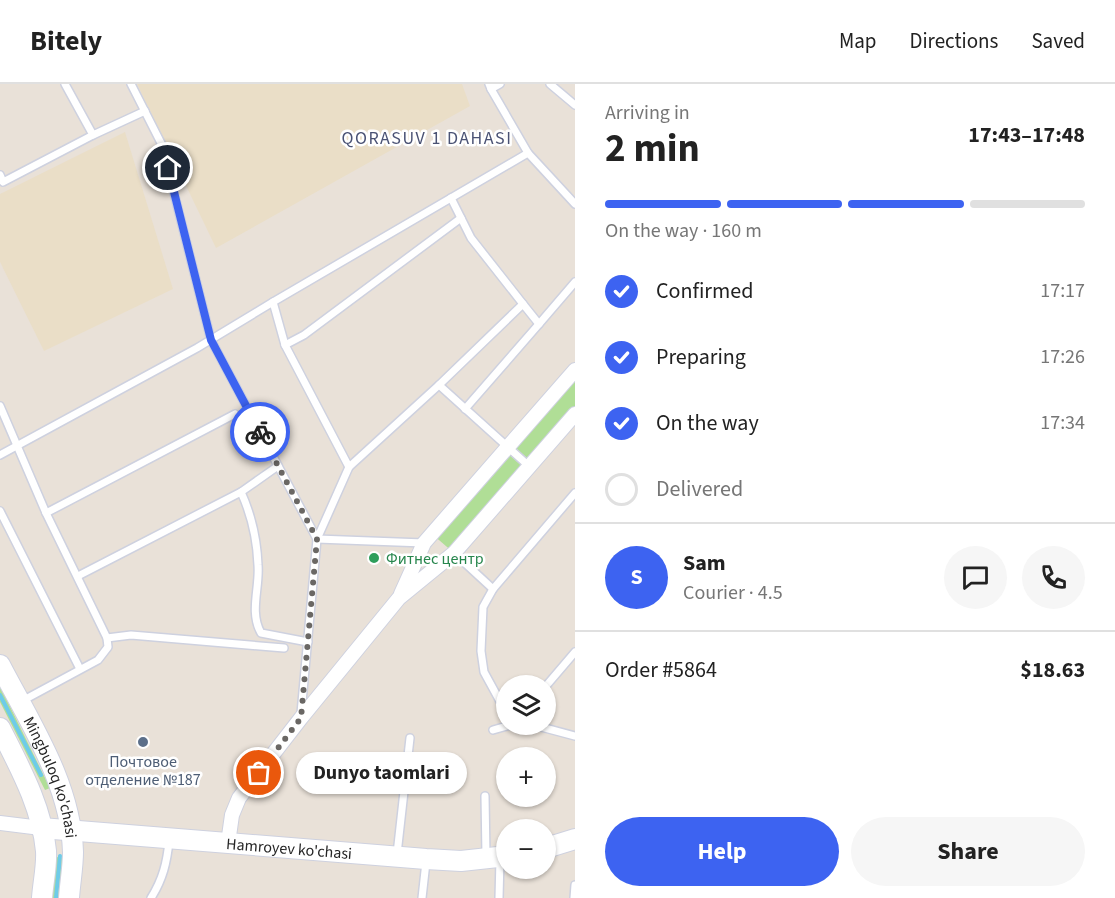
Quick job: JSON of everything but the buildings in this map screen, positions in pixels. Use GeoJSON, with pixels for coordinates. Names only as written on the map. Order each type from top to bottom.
{"type":"FeatureCollection","features":[{"type":"Feature","properties":{"kind":"main road","name":"Mingbuloq ko'chasi"},"geometry":{"type":"LineString","coordinates":[[0,665],[54,769],[61,789],[73,854],[69,898]]}},
{"type":"Feature","properties":{"kind":"main road","name":"Mingbuloq ko'chasi"},"geometry":{"type":"LineString","coordinates":[[0,728],[26,781],[41,828],[46,853],[42,898]]}},
{"type":"Feature","properties":{"kind":"main road","name":"Hamroyev ko'chasi"},"geometry":{"type":"LineString","coordinates":[[41,828],[426,859],[461,861],[496,857]]}},
{"type":"Feature","properties":{"kind":"main road"},"geometry":{"type":"LineString","coordinates":[[556,846],[575,842]]}},
{"type":"Feature","properties":{"kind":"street"},"geometry":{"type":"LineString","coordinates":[[399,598],[424,543],[575,370]]}},
{"type":"Feature","properties":{"kind":"street"},"geometry":{"type":"LineString","coordinates":[[228,843],[232,815],[239,798],[301,718],[399,598],[454,553],[575,414]]}},
{"type":"Feature","properties":{"kind":"street"},"geometry":{"type":"LineString","coordinates":[[0,823],[41,828]]}},
{"type":"Feature","properties":{"kind":"lane"},"geometry":{"type":"LineString","coordinates":[[65,84],[93,135]]}},
{"type":"Feature","properties":{"kind":"lane"},"geometry":{"type":"LineString","coordinates":[[131,84],[162,145],[211,340],[317,539]]}},
{"type":"Feature","properties":{"kind":"lane"},"geometry":{"type":"LineString","coordinates":[[500,84],[490,86],[528,153],[575,204]]}},
{"type":"Feature","properties":{"kind":"lane"},"geometry":{"type":"LineString","coordinates":[[550,84],[575,105]]}},
{"type":"Feature","properties":{"kind":"lane"},"geometry":{"type":"LineString","coordinates":[[0,175],[3,182],[145,111]]}},
{"type":"Feature","properties":{"kind":"lane"},"geometry":{"type":"LineString","coordinates":[[0,454],[211,340],[528,153]]}},
{"type":"Feature","properties":{"kind":"lane"},"geometry":{"type":"LineString","coordinates":[[451,198],[471,238],[539,324]]}},
{"type":"Feature","properties":{"kind":"lane"},"geometry":{"type":"LineString","coordinates":[[285,345],[304,335],[461,218]]}},
{"type":"Feature","properties":{"kind":"lane"},"geometry":{"type":"LineString","coordinates":[[465,410],[575,282]]}},
{"type":"Feature","properties":{"kind":"lane"},"geometry":{"type":"LineString","coordinates":[[273,303],[285,345],[349,467]]}},
{"type":"Feature","properties":{"kind":"lane"},"geometry":{"type":"LineString","coordinates":[[301,718],[317,539],[349,467],[523,304]]}},
{"type":"Feature","properties":{"kind":"lane"},"geometry":{"type":"LineString","coordinates":[[439,385],[530,467]]}},
{"type":"Feature","properties":{"kind":"lane"},"geometry":{"type":"LineString","coordinates":[[0,406],[46,513],[107,638],[108,647],[98,660],[20,702]]}},
{"type":"Feature","properties":{"kind":"lane"},"geometry":{"type":"LineString","coordinates":[[46,513],[235,414]]}},
{"type":"Feature","properties":{"kind":"lane"},"geometry":{"type":"LineString","coordinates":[[78,576],[241,492],[278,466]]}},
{"type":"Feature","properties":{"kind":"lane"},"geometry":{"type":"LineString","coordinates":[[241,492],[249,509],[258,565],[255,622],[261,633],[308,642]]}},
{"type":"Feature","properties":{"kind":"lane"},"geometry":{"type":"LineString","coordinates":[[496,694],[484,672],[481,651],[483,607],[493,589],[575,493]]}},
{"type":"Feature","properties":{"kind":"lane"},"geometry":{"type":"LineString","coordinates":[[0,511],[80,669]]}},
{"type":"Feature","properties":{"kind":"lane"},"geometry":{"type":"LineString","coordinates":[[317,539],[424,543]]}},
{"type":"Feature","properties":{"kind":"lane"},"geometry":{"type":"LineString","coordinates":[[454,553],[493,589]]}},
{"type":"Feature","properties":{"kind":"lane"},"geometry":{"type":"LineString","coordinates":[[107,638],[131,635],[284,648]]}},
{"type":"Feature","properties":{"kind":"lane"},"geometry":{"type":"LineString","coordinates":[[555,675],[575,652]]}},
{"type":"Feature","properties":{"kind":"lane"},"geometry":{"type":"LineString","coordinates":[[556,731],[575,736]]}},
{"type":"Feature","properties":{"kind":"lane"},"geometry":{"type":"LineString","coordinates":[[397,857],[410,738]]}},
{"type":"Feature","properties":{"kind":"lane"},"geometry":{"type":"LineString","coordinates":[[485,796],[496,848]]}},
{"type":"Feature","properties":{"kind":"lane"},"geometry":{"type":"LineString","coordinates":[[152,898],[160,884],[167,863],[170,838]]}},
{"type":"Feature","properties":{"kind":"lane"},"geometry":{"type":"LineString","coordinates":[[422,898],[426,859]]}},
{"type":"Feature","properties":{"kind":"lane"},"geometry":{"type":"LineString","coordinates":[[499,879],[499,898]]}},
{"type":"Feature","properties":{"kind":"lane"},"geometry":{"type":"LineString","coordinates":[[574,898],[575,885]]}},
{"type":"Feature","properties":{"kind":"shaded area"},"geometry":{"type":"Polygon","coordinates":[[[137,84],[462,84],[470,106],[216,248],[137,84]]]}},
{"type":"Feature","properties":{"kind":"shaded area"},"geometry":{"type":"Polygon","coordinates":[[[125,132],[173,289],[44,351],[0,262],[0,194],[125,132]]]}},
{"type":"Feature","properties":{"kind":"green space"},"geometry":{"type":"Polygon","coordinates":[[[575,370],[575,414],[454,553],[432,534],[575,370]]]}},
{"type":"Feature","properties":{"kind":"green space"},"geometry":{"type":"Polygon","coordinates":[[[0,686],[50,788],[45,790],[0,702],[0,686]]]}},
{"type":"Feature","properties":{"kind":"green space"},"geometry":{"type":"Polygon","coordinates":[[[56,857],[64,858],[60,898],[52,898],[56,857]]]}},
{"type":"Feature","properties":{"kind":"waterway"},"geometry":{"type":"LineString","coordinates":[[0,695],[41,775]]}},
{"type":"Feature","properties":{"kind":"waterway"},"geometry":{"type":"LineString","coordinates":[[56,898],[60,856]]}},
{"type":"Feature","properties":{"kind":"way so far"},"geometry":{"type":"LineString","coordinates":[[259,773],[301,718],[317,539],[260,432]]}},
{"type":"Feature","properties":{"kind":"place","name":"Фитнес центр"},"geometry":{"type":"Point","coordinates":[374,558]}},
{"type":"Feature","properties":{"kind":"place","name":"Почтовое отделение №187"},"geometry":{"type":"Point","coordinates":[143,742]}},
{"type":"Feature","properties":{"kind":"place","name":"Dunyo taomlari"},"geometry":{"type":"Point","coordinates":[259,773]}},
{"type":"Feature","properties":{"kind":"district","name":"QORASUV 1 DAHASI"},"geometry":{"type":"Point","coordinates":[427,138]}},
{"type":"Feature","properties":{"kind":"route"},"geometry":{"type":"LineString","coordinates":[[168,168],[211,340],[260,432]]}}]}
